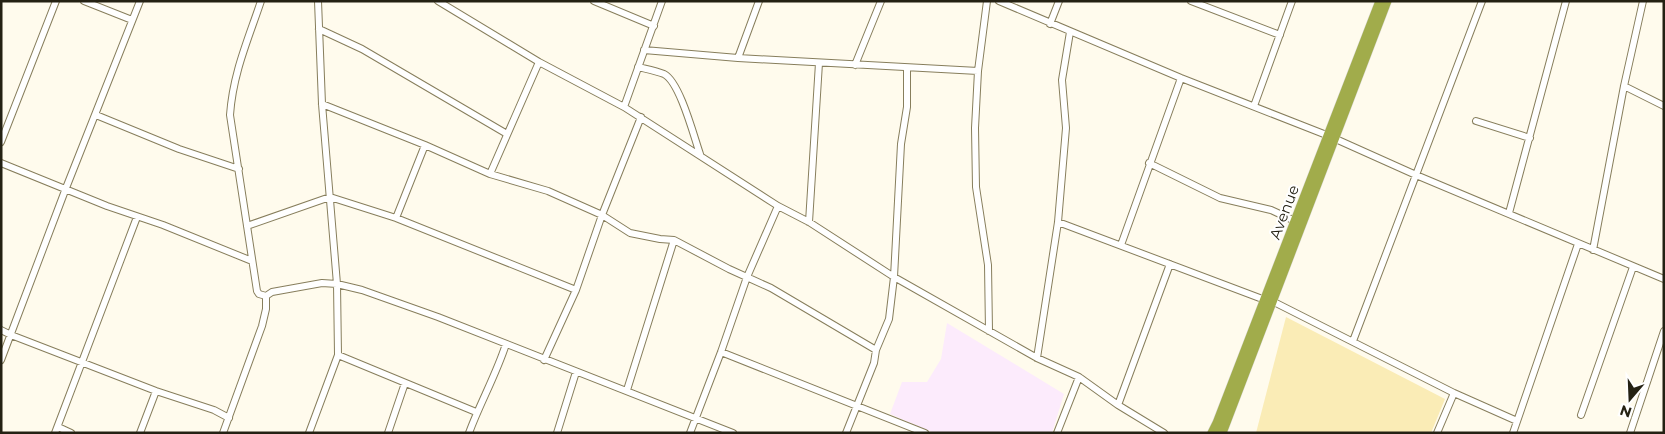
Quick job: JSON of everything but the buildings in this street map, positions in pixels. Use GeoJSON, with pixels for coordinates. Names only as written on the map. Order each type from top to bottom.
{"type":"FeatureCollection","features":[{"type":"Feature","properties":{"kind":"highway","name":"Avenue"},"geometry":{"type":"LineString","coordinates":[[1212,433],[1268,300],[1296,222],[1332,137],[1380,1]]}},
{"type":"Feature","properties":{"kind":"highway"},"geometry":{"type":"LineString","coordinates":[[1222,433],[1268,300],[1387,1]]}},
{"type":"Feature","properties":{"kind":"street"},"geometry":{"type":"LineString","coordinates":[[1,142],[56,1]]}},
{"type":"Feature","properties":{"kind":"street"},"geometry":{"type":"LineString","coordinates":[[84,1],[132,20]]}},
{"type":"Feature","properties":{"kind":"street"},"geometry":{"type":"LineString","coordinates":[[1,360],[140,1]]}},
{"type":"Feature","properties":{"kind":"street"},"geometry":{"type":"LineString","coordinates":[[261,1],[236,72],[230,115],[240,169],[246,226],[259,294],[266,296],[272,292],[322,283],[337,284],[362,290],[438,317],[733,433]]}},
{"type":"Feature","properties":{"kind":"street"},"geometry":{"type":"LineString","coordinates":[[309,433],[338,355],[337,284],[322,104],[318,1]]}},
{"type":"Feature","properties":{"kind":"street"},"geometry":{"type":"LineString","coordinates":[[438,1],[448,4],[539,62],[624,107],[778,206],[808,222],[894,277],[1036,358],[1079,377],[1118,405],[1164,433]]}},
{"type":"Feature","properties":{"kind":"street"},"geometry":{"type":"LineString","coordinates":[[594,1],[654,26]]}},
{"type":"Feature","properties":{"kind":"street"},"geometry":{"type":"LineString","coordinates":[[624,107],[662,1]]}},
{"type":"Feature","properties":{"kind":"street"},"geometry":{"type":"LineString","coordinates":[[738,58],[759,1]]}},
{"type":"Feature","properties":{"kind":"street"},"geometry":{"type":"LineString","coordinates":[[856,65],[881,1]]}},
{"type":"Feature","properties":{"kind":"street"},"geometry":{"type":"LineString","coordinates":[[988,1],[978,71],[975,128],[976,188],[988,265],[989,331]]}},
{"type":"Feature","properties":{"kind":"street"},"geometry":{"type":"LineString","coordinates":[[999,1],[1181,78],[1332,137],[1416,175],[1664,279]]}},
{"type":"Feature","properties":{"kind":"street"},"geometry":{"type":"LineString","coordinates":[[1050,24],[1059,1]]}},
{"type":"Feature","properties":{"kind":"street"},"geometry":{"type":"LineString","coordinates":[[1191,1],[1206,4],[1280,36]]}},
{"type":"Feature","properties":{"kind":"street"},"geometry":{"type":"LineString","coordinates":[[1254,106],[1292,1]]}},
{"type":"Feature","properties":{"kind":"street"},"geometry":{"type":"LineString","coordinates":[[1353,341],[1482,1]]}},
{"type":"Feature","properties":{"kind":"street"},"geometry":{"type":"LineString","coordinates":[[1509,213],[1566,1]]}},
{"type":"Feature","properties":{"kind":"street"},"geometry":{"type":"LineString","coordinates":[[1593,250],[1624,86],[1644,1]]}},
{"type":"Feature","properties":{"kind":"street"},"geometry":{"type":"LineString","coordinates":[[319,29],[362,49],[507,134]]}},
{"type":"Feature","properties":{"kind":"street"},"geometry":{"type":"LineString","coordinates":[[1036,358],[1058,222],[1066,128],[1062,80],[1070,32]]}},
{"type":"Feature","properties":{"kind":"street"},"geometry":{"type":"LineString","coordinates":[[644,50],[738,58],[978,71]]}},
{"type":"Feature","properties":{"kind":"street"},"geometry":{"type":"LineString","coordinates":[[490,174],[539,62]]}},
{"type":"Feature","properties":{"kind":"street"},"geometry":{"type":"LineString","coordinates":[[808,222],[819,63]]}},
{"type":"Feature","properties":{"kind":"street"},"geometry":{"type":"LineString","coordinates":[[638,67],[665,75],[672,81],[686,110],[700,155]]}},
{"type":"Feature","properties":{"kind":"street"},"geometry":{"type":"LineString","coordinates":[[846,433],[889,319],[894,277],[901,144],[907,107],[907,68]]}},
{"type":"Feature","properties":{"kind":"street"},"geometry":{"type":"LineString","coordinates":[[1121,245],[1181,78]]}},
{"type":"Feature","properties":{"kind":"street"},"geometry":{"type":"LineString","coordinates":[[1624,86],[1664,106]]}},
{"type":"Feature","properties":{"kind":"street"},"geometry":{"type":"LineString","coordinates":[[322,104],[425,145],[490,174],[548,191],[602,215],[630,233],[674,240],[771,288],[876,350]]}},
{"type":"Feature","properties":{"kind":"street"},"geometry":{"type":"LineString","coordinates":[[96,115],[179,148],[240,169]]}},
{"type":"Feature","properties":{"kind":"street"},"geometry":{"type":"LineString","coordinates":[[544,360],[576,290],[602,215],[640,117]]}},
{"type":"Feature","properties":{"kind":"street"},"geometry":{"type":"LineString","coordinates":[[1476,121],[1530,138]]}},
{"type":"Feature","properties":{"kind":"street"},"geometry":{"type":"LineString","coordinates":[[396,218],[425,145]]}},
{"type":"Feature","properties":{"kind":"street"},"geometry":{"type":"LineString","coordinates":[[1,162],[252,261]]}},
{"type":"Feature","properties":{"kind":"street"},"geometry":{"type":"LineString","coordinates":[[1149,163],[1220,198],[1258,206],[1296,222]]}},
{"type":"Feature","properties":{"kind":"street"},"geometry":{"type":"LineString","coordinates":[[246,226],[330,197],[396,218],[576,290]]}},
{"type":"Feature","properties":{"kind":"street"},"geometry":{"type":"LineString","coordinates":[[690,433],[747,277],[778,206]]}},
{"type":"Feature","properties":{"kind":"street"},"geometry":{"type":"LineString","coordinates":[[71,433],[56,430],[137,217]]}},
{"type":"Feature","properties":{"kind":"street"},"geometry":{"type":"LineString","coordinates":[[1058,222],[1268,300],[1454,393],[1517,421]]}},
{"type":"Feature","properties":{"kind":"street"},"geometry":{"type":"LineString","coordinates":[[626,390],[674,240]]}},
{"type":"Feature","properties":{"kind":"street"},"geometry":{"type":"LineString","coordinates":[[1513,433],[1578,244]]}},
{"type":"Feature","properties":{"kind":"street"},"geometry":{"type":"LineString","coordinates":[[1118,405],[1170,264]]}},
{"type":"Feature","properties":{"kind":"street"},"geometry":{"type":"LineString","coordinates":[[1581,415],[1633,267]]}},
{"type":"Feature","properties":{"kind":"street"},"geometry":{"type":"LineString","coordinates":[[223,433],[262,326],[266,309],[266,296]]}},
{"type":"Feature","properties":{"kind":"street"},"geometry":{"type":"LineString","coordinates":[[1,330],[156,391],[214,410],[229,418]]}},
{"type":"Feature","properties":{"kind":"street"},"geometry":{"type":"LineString","coordinates":[[1630,433],[1664,331]]}},
{"type":"Feature","properties":{"kind":"street"},"geometry":{"type":"LineString","coordinates":[[469,433],[476,412],[492,382],[506,344]]}},
{"type":"Feature","properties":{"kind":"street"},"geometry":{"type":"LineString","coordinates":[[721,352],[925,433]]}},
{"type":"Feature","properties":{"kind":"street"},"geometry":{"type":"LineString","coordinates":[[338,355],[476,412]]}},
{"type":"Feature","properties":{"kind":"street"},"geometry":{"type":"LineString","coordinates":[[557,433],[576,372]]}},
{"type":"Feature","properties":{"kind":"street"},"geometry":{"type":"LineString","coordinates":[[1057,433],[1079,377]]}},
{"type":"Feature","properties":{"kind":"street"},"geometry":{"type":"LineString","coordinates":[[388,433],[405,382]]}},
{"type":"Feature","properties":{"kind":"street"},"geometry":{"type":"LineString","coordinates":[[140,433],[156,391]]}},
{"type":"Feature","properties":{"kind":"street"},"geometry":{"type":"LineString","coordinates":[[1437,433],[1454,393]]}},
{"type":"Feature","properties":{"kind":"shaded area"},"geometry":{"type":"Polygon","coordinates":[[[1286,317],[1445,399],[1431,433],[1256,433],[1286,317]]]}},
{"type":"Feature","properties":{"kind":"shaded area"},"geometry":{"type":"Polygon","coordinates":[[[947,323],[1064,394],[1052,433],[934,433],[890,414],[902,382],[927,382],[941,359],[947,323]]]}}]}
